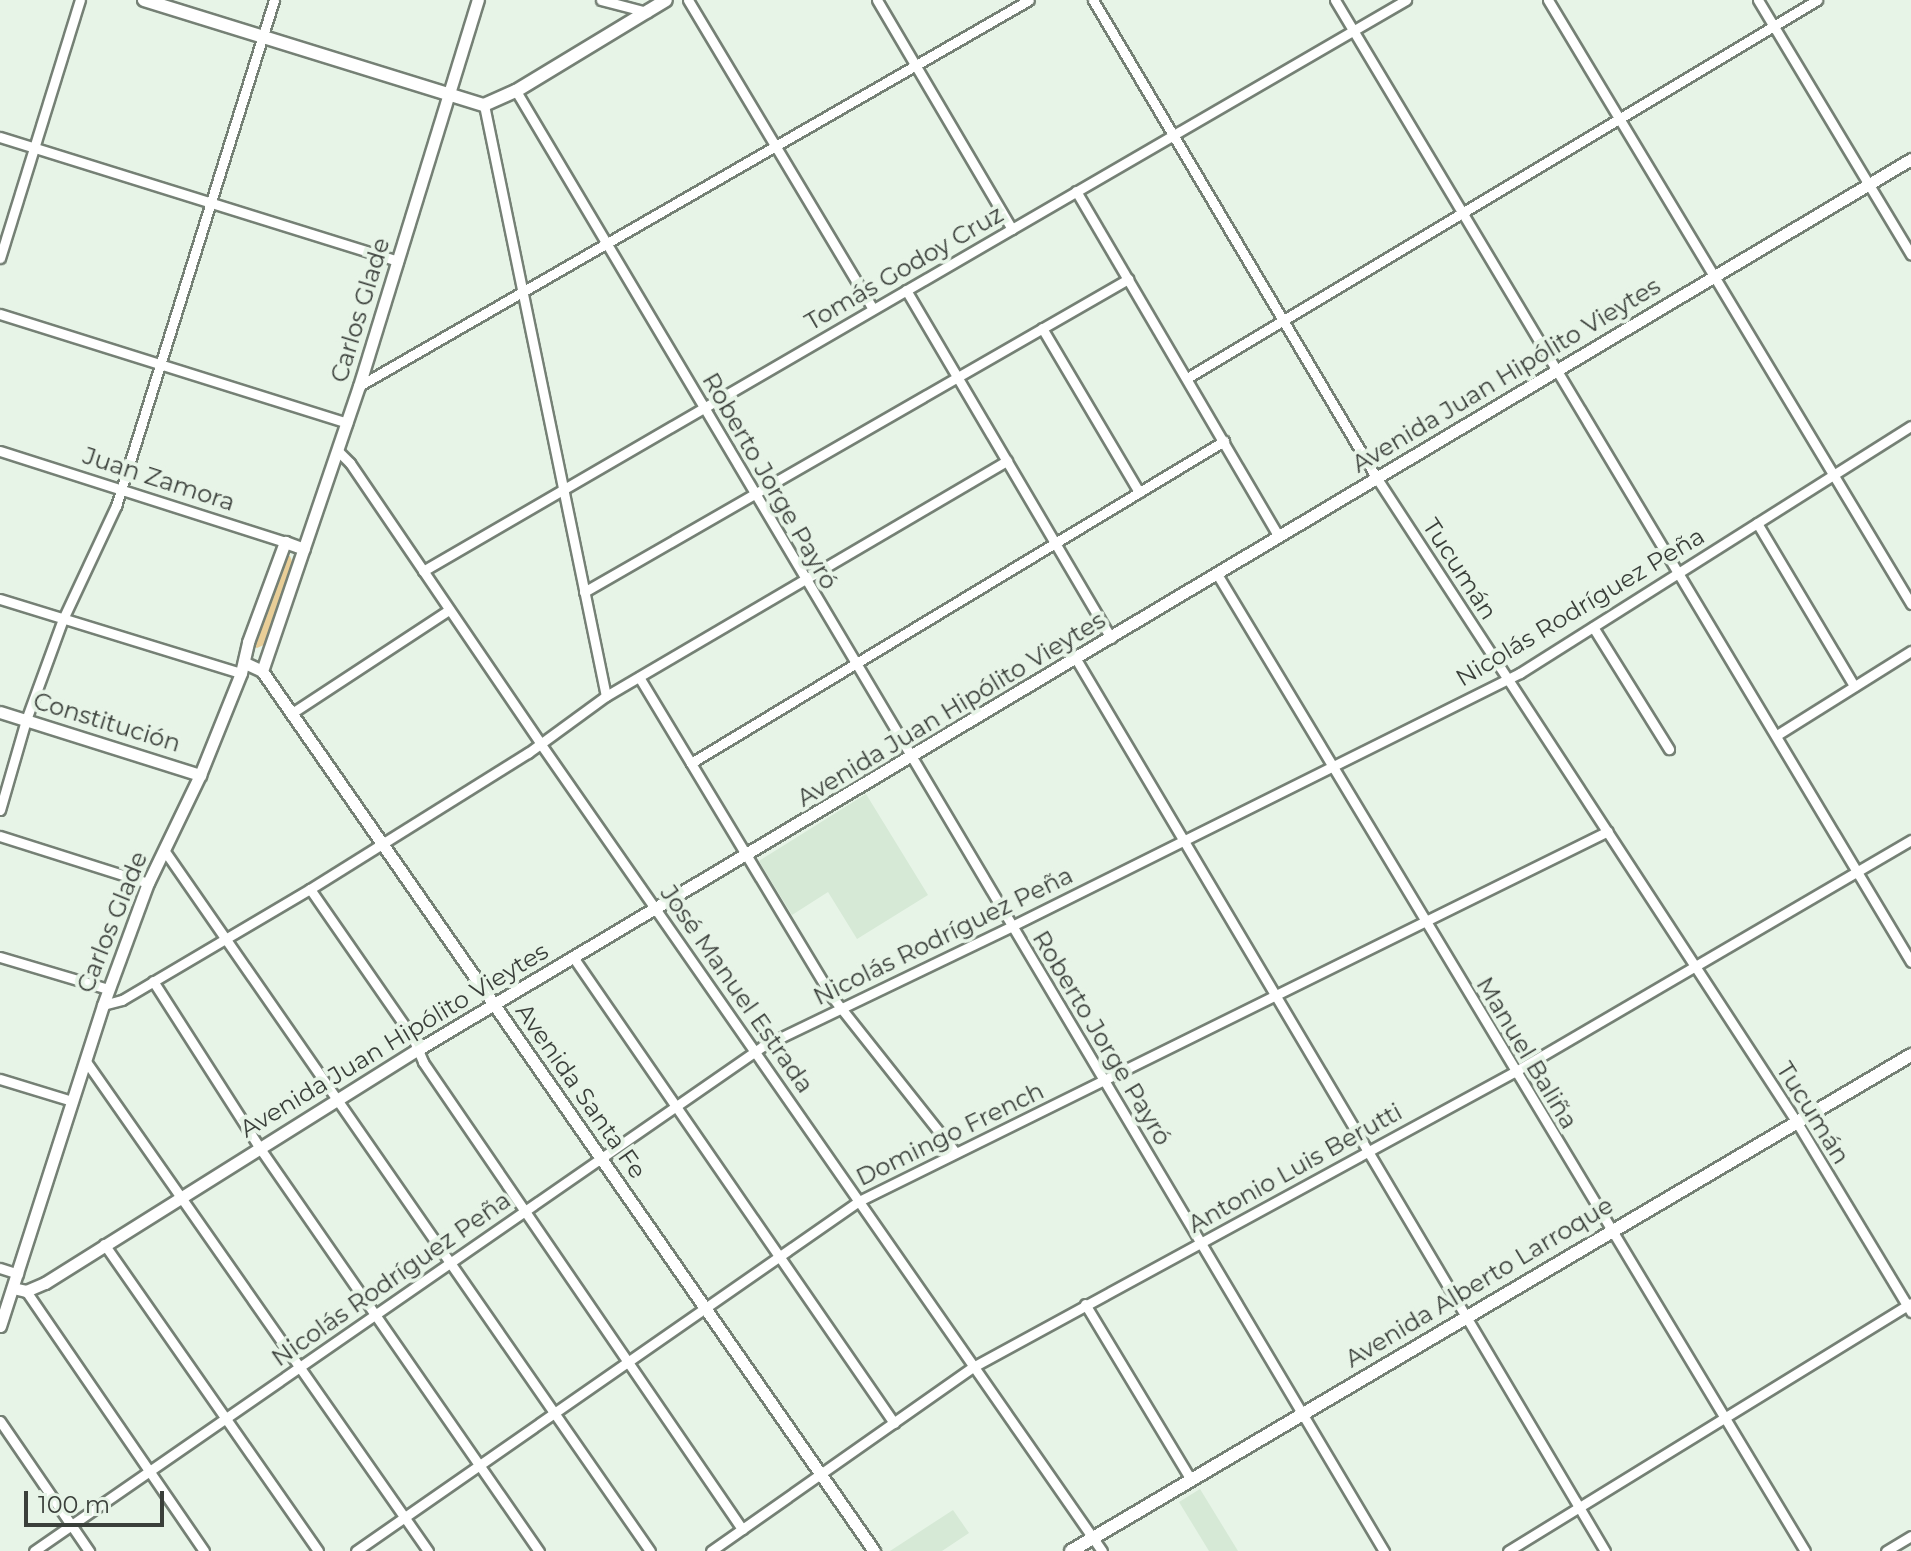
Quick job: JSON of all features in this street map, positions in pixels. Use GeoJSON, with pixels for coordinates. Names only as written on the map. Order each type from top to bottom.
{"type":"FeatureCollection","features":[{"type":"Feature","properties":{"kind":"main road"},"geometry":{"type":"LineString","coordinates":[[144,0],[449,97],[484,105],[516,91],[666,0]]}},
{"type":"Feature","properties":{"kind":"main road","name":"Avenida Alberto Larroque"},"geometry":{"type":"LineString","coordinates":[[1071,1551],[1911,1055]]}},
{"type":"Feature","properties":{"kind":"street"},"geometry":{"type":"LineString","coordinates":[[0,258],[80,0]]}},
{"type":"Feature","properties":{"kind":"street"},"geometry":{"type":"LineString","coordinates":[[0,810],[26,720],[63,619],[121,490],[274,0]]}},
{"type":"Feature","properties":{"kind":"street","name":"Carlos Glade"},"geometry":{"type":"LineString","coordinates":[[262,671],[359,386],[478,0]]}},
{"type":"Feature","properties":{"kind":"street"},"geometry":{"type":"LineString","coordinates":[[601,0],[647,12]]}},
{"type":"Feature","properties":{"kind":"street"},"geometry":{"type":"LineString","coordinates":[[688,0],[873,309]]}},
{"type":"Feature","properties":{"kind":"street"},"geometry":{"type":"LineString","coordinates":[[877,0],[1012,229]]}},
{"type":"Feature","properties":{"kind":"street"},"geometry":{"type":"LineString","coordinates":[[359,386],[1029,0]]}},
{"type":"Feature","properties":{"kind":"street","name":"Tucumán"},"geometry":{"type":"LineString","coordinates":[[1093,0],[1376,477],[1796,1121],[1910,1307]]}},
{"type":"Feature","properties":{"kind":"street"},"geometry":{"type":"LineString","coordinates":[[1335,0],[1911,962]]}},
{"type":"Feature","properties":{"kind":"street","name":"Tomás Godoy Cruz"},"geometry":{"type":"LineString","coordinates":[[423,571],[1406,0]]}},
{"type":"Feature","properties":{"kind":"street"},"geometry":{"type":"LineString","coordinates":[[1548,0],[1911,604]]}},
{"type":"Feature","properties":{"kind":"street"},"geometry":{"type":"LineString","coordinates":[[1758,0],[1911,255]]}},
{"type":"Feature","properties":{"kind":"street"},"geometry":{"type":"LineString","coordinates":[[1187,378],[1817,0]]}},
{"type":"Feature","properties":{"kind":"street","name":"Roberto Jorge Payró"},"geometry":{"type":"LineString","coordinates":[[516,91],[1384,1551]]}},
{"type":"Feature","properties":{"kind":"street"},"geometry":{"type":"LineString","coordinates":[[484,105],[606,696]]}},
{"type":"Feature","properties":{"kind":"street"},"geometry":{"type":"LineString","coordinates":[[0,137],[398,261]]}},
{"type":"Feature","properties":{"kind":"street","name":"Avenida Juan Hipólito Vieytes"},"geometry":{"type":"LineString","coordinates":[[26,1291],[417,1050],[746,857],[1911,159]]}},
{"type":"Feature","properties":{"kind":"street"},"geometry":{"type":"LineString","coordinates":[[1076,191],[1279,537]]}},
{"type":"Feature","properties":{"kind":"street"},"geometry":{"type":"LineString","coordinates":[[584,592],[1128,279]]}},
{"type":"Feature","properties":{"kind":"street"},"geometry":{"type":"LineString","coordinates":[[906,290],[1111,638]]}},
{"type":"Feature","properties":{"kind":"street"},"geometry":{"type":"LineString","coordinates":[[0,314],[347,423]]}},
{"type":"Feature","properties":{"kind":"street"},"geometry":{"type":"LineString","coordinates":[[1042,328],[1139,492]]}},
{"type":"Feature","properties":{"kind":"street","name":"Nicolás Rodríguez Peña"},"geometry":{"type":"LineString","coordinates":[[34,1551],[756,1050],[1508,679],[1911,426]]}},
{"type":"Feature","properties":{"kind":"street"},"geometry":{"type":"LineString","coordinates":[[691,763],[1224,441]]}},
{"type":"Feature","properties":{"kind":"street","name":"Juan Zamora"},"geometry":{"type":"LineString","coordinates":[[0,451],[304,549]]}},
{"type":"Feature","properties":{"kind":"street","name":"José Manuel Estrada"},"geometry":{"type":"LineString","coordinates":[[338,451],[350,463],[540,743],[1102,1551]]}},
{"type":"Feature","properties":{"kind":"street"},"geometry":{"type":"LineString","coordinates":[[103,1005],[122,1000],[310,889],[540,743],[606,696],[1007,461]]}},
{"type":"Feature","properties":{"kind":"street"},"geometry":{"type":"LineString","coordinates":[[1757,523],[1854,686]]}},
{"type":"Feature","properties":{"kind":"street","name":"Carlos Glade"},"geometry":{"type":"LineString","coordinates":[[0,1326],[108,989],[148,883],[200,775],[243,668],[248,642],[285,542]]}},
{"type":"Feature","properties":{"kind":"street","name":"Manuel Baliña"},"geometry":{"type":"LineString","coordinates":[[1217,574],[1805,1551]]}},
{"type":"Feature","properties":{"kind":"street"},"geometry":{"type":"LineString","coordinates":[[0,599],[243,668]]}},
{"type":"Feature","properties":{"kind":"street"},"geometry":{"type":"LineString","coordinates":[[292,713],[449,610]]}},
{"type":"Feature","properties":{"kind":"street"},"geometry":{"type":"LineString","coordinates":[[1593,627],[1669,749]]}},
{"type":"Feature","properties":{"kind":"street"},"geometry":{"type":"LineString","coordinates":[[1777,735],[1911,651]]}},
{"type":"Feature","properties":{"kind":"street"},"geometry":{"type":"LineString","coordinates":[[1076,659],[1370,1149],[1605,1551]]}},
{"type":"Feature","properties":{"kind":"street","name":"Avenida Santa Fe"},"geometry":{"type":"LineString","coordinates":[[243,668],[262,671],[874,1551]]}},
{"type":"Feature","properties":{"kind":"street"},"geometry":{"type":"LineString","coordinates":[[639,677],[840,1008],[955,1152]]}},
{"type":"Feature","properties":{"kind":"street","name":"Constitución"},"geometry":{"type":"LineString","coordinates":[[0,712],[200,775]]}},
{"type":"Feature","properties":{"kind":"street","name":"Domingo French"},"geometry":{"type":"LineString","coordinates":[[356,1551],[859,1201],[1608,831]]}},
{"type":"Feature","properties":{"kind":"street"},"geometry":{"type":"LineString","coordinates":[[0,836],[148,883]]}},
{"type":"Feature","properties":{"kind":"street","name":"Antonio Luis Berutti"},"geometry":{"type":"LineString","coordinates":[[711,1551],[973,1367],[1514,1072],[1911,840]]}},
{"type":"Feature","properties":{"kind":"street"},"geometry":{"type":"LineString","coordinates":[[164,850],[650,1551]]}},
{"type":"Feature","properties":{"kind":"street"},"geometry":{"type":"LineString","coordinates":[[310,889],[413,1038],[423,1062],[742,1529]]}},
{"type":"Feature","properties":{"kind":"street"},"geometry":{"type":"LineString","coordinates":[[0,957],[108,989]]}},
{"type":"Feature","properties":{"kind":"street"},"geometry":{"type":"LineString","coordinates":[[573,957],[894,1423]]}},
{"type":"Feature","properties":{"kind":"street"},"geometry":{"type":"LineString","coordinates":[[153,981],[259,1147],[539,1551]]}},
{"type":"Feature","properties":{"kind":"street"},"geometry":{"type":"LineString","coordinates":[[85,1060],[428,1551]]}},
{"type":"Feature","properties":{"kind":"street"},"geometry":{"type":"LineString","coordinates":[[0,1079],[72,1101]]}},
{"type":"Feature","properties":{"kind":"street"},"geometry":{"type":"LineString","coordinates":[[104,1244],[318,1551]]}},
{"type":"Feature","properties":{"kind":"street"},"geometry":{"type":"LineString","coordinates":[[0,1268],[18,1274]]}},
{"type":"Feature","properties":{"kind":"street"},"geometry":{"type":"LineString","coordinates":[[13,1288],[26,1291],[204,1551]]}},
{"type":"Feature","properties":{"kind":"street"},"geometry":{"type":"LineString","coordinates":[[1085,1304],[1190,1478]]}},
{"type":"Feature","properties":{"kind":"street"},"geometry":{"type":"LineString","coordinates":[[1508,1551],[1910,1307]]}},
{"type":"Feature","properties":{"kind":"street"},"geometry":{"type":"LineString","coordinates":[[0,1421],[89,1551]]}},
{"type":"Feature","properties":{"kind":"street"},"geometry":{"type":"LineString","coordinates":[[1886,1551],[1911,1536]]}},
{"type":"Feature","properties":{"kind":"shaded area"},"geometry":{"type":"Polygon","coordinates":[[[285,556],[290,556],[293,564],[266,644],[257,648],[252,645],[285,556]]]}},
{"type":"Feature","properties":{"kind":"shaded area"},"geometry":{"type":"Polygon","coordinates":[[[866,794],[928,895],[857,939],[828,892],[792,915],[759,861],[866,794]]]}},
{"type":"Feature","properties":{"kind":"shaded area"},"geometry":{"type":"Polygon","coordinates":[[[1200,1489],[1238,1551],[1209,1551],[1179,1502],[1200,1489]]]}},
{"type":"Feature","properties":{"kind":"shaded area"},"geometry":{"type":"Polygon","coordinates":[[[953,1510],[969,1533],[942,1551],[890,1551],[953,1510]]]}}]}
